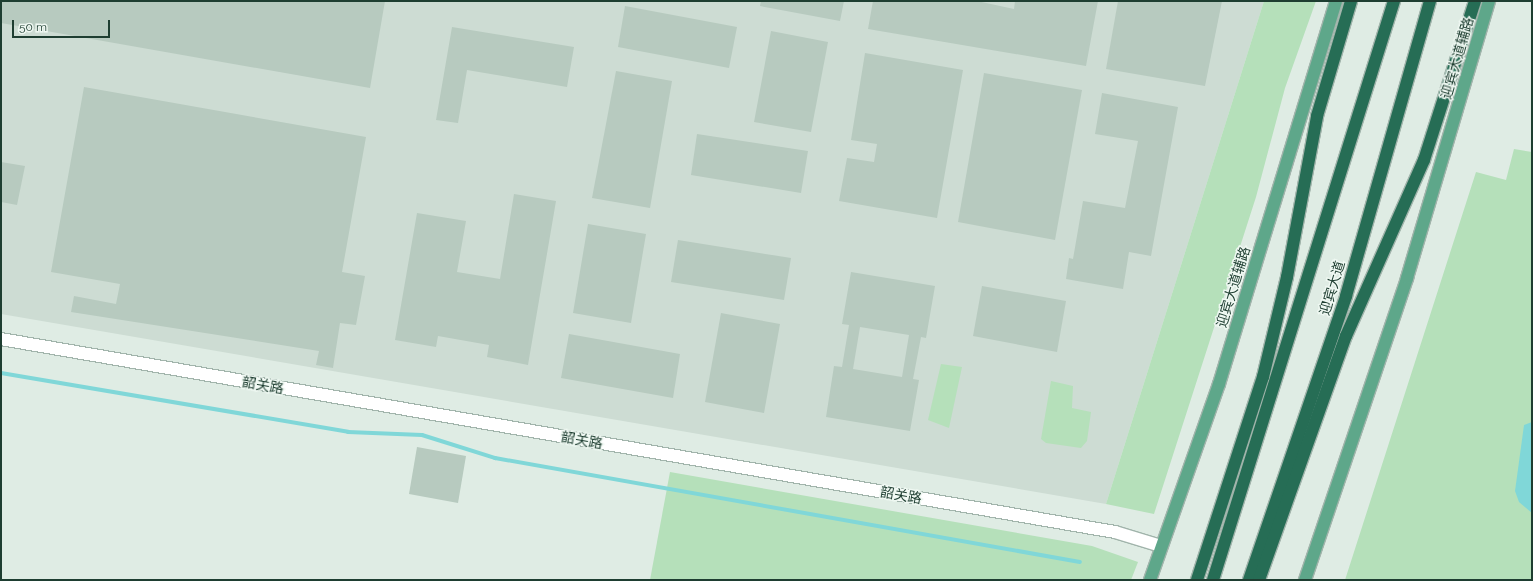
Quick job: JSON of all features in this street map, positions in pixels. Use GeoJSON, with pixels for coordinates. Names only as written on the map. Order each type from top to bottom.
{"type":"FeatureCollection","features":[{"type":"Feature","properties":{"kind":"highway"},"geometry":{"type":"LineString","coordinates":[[1197,580],[1263,377],[1317,116],[1351,1]]}},
{"type":"Feature","properties":{"kind":"highway","name":"迎宾大道"},"geometry":{"type":"LineString","coordinates":[[1213,580],[1394,1]]}},
{"type":"Feature","properties":{"kind":"highway","name":"迎宾大道"},"geometry":{"type":"LineString","coordinates":[[1249,580],[1346,296],[1430,1]]}},
{"type":"Feature","properties":{"kind":"highway"},"geometry":{"type":"LineString","coordinates":[[1259,580],[1346,336],[1424,160],[1475,1]]}},
{"type":"Feature","properties":{"kind":"main road","name":"迎宾大道辅路"},"geometry":{"type":"LineString","coordinates":[[1150,580],[1219,384],[1336,1]]}},
{"type":"Feature","properties":{"kind":"main road","name":"迎宾大道辅路"},"geometry":{"type":"LineString","coordinates":[[1305,580],[1407,278],[1489,1]]}},
{"type":"Feature","properties":{"kind":"street","name":"韶关路"},"geometry":{"type":"LineString","coordinates":[[1,339],[1115,532],[1161,546]]}},
{"type":"Feature","properties":{"kind":"shaded area"},"geometry":{"type":"Polygon","coordinates":[[[1,1],[1264,1],[1106,504],[1,314],[1,1]]]}},
{"type":"Feature","properties":{"kind":"green space"},"geometry":{"type":"Polygon","coordinates":[[[1264,1],[1316,1],[1285,88],[1256,197],[1154,514],[1106,504],[1264,1]]]}},
{"type":"Feature","properties":{"kind":"green space"},"geometry":{"type":"Polygon","coordinates":[[[1514,149],[1532,152],[1532,580],[1345,580],[1476,172],[1506,180],[1514,149]]]}},
{"type":"Feature","properties":{"kind":"green space"},"geometry":{"type":"Polygon","coordinates":[[[941,364],[962,367],[949,428],[928,420],[941,364]]]}},
{"type":"Feature","properties":{"kind":"green space"},"geometry":{"type":"Polygon","coordinates":[[[1051,381],[1073,386],[1072,408],[1091,412],[1087,441],[1081,448],[1046,443],[1041,439],[1051,381]]]}},
{"type":"Feature","properties":{"kind":"green space"},"geometry":{"type":"Polygon","coordinates":[[[670,472],[1092,546],[1138,562],[1131,580],[650,580],[670,472]]]}},
{"type":"Feature","properties":{"kind":"water"},"geometry":{"type":"Polygon","coordinates":[[[1532,422],[1532,513],[1519,502],[1515,491],[1524,425],[1532,422]]]}},
{"type":"Feature","properties":{"kind":"building"},"geometry":{"type":"Polygon","coordinates":[[[1,1],[385,1],[370,88],[1,23],[1,1]]]}},
{"type":"Feature","properties":{"kind":"building"},"geometry":{"type":"Polygon","coordinates":[[[761,1],[844,1],[840,21],[760,6],[761,1]]]}},
{"type":"Feature","properties":{"kind":"building"},"geometry":{"type":"Polygon","coordinates":[[[873,1],[977,1],[1014,9],[1015,1],[1098,1],[1086,66],[868,29],[873,1]]]}},
{"type":"Feature","properties":{"kind":"building"},"geometry":{"type":"Polygon","coordinates":[[[1118,1],[1222,1],[1205,86],[1106,69],[1118,1]]]}},
{"type":"Feature","properties":{"kind":"building"},"geometry":{"type":"Polygon","coordinates":[[[625,6],[737,27],[729,68],[618,47],[625,6]]]}},
{"type":"Feature","properties":{"kind":"building"},"geometry":{"type":"Polygon","coordinates":[[[452,27],[574,47],[567,87],[467,70],[458,123],[436,120],[452,27]]]}},
{"type":"Feature","properties":{"kind":"building"},"geometry":{"type":"Polygon","coordinates":[[[771,31],[828,42],[811,132],[754,122],[771,31]]]}},
{"type":"Feature","properties":{"kind":"building"},"geometry":{"type":"Polygon","coordinates":[[[865,53],[963,70],[937,218],[839,201],[847,158],[874,162],[877,144],[851,140],[865,53]]]}},
{"type":"Feature","properties":{"kind":"building"},"geometry":{"type":"Polygon","coordinates":[[[616,71],[672,81],[650,208],[592,198],[616,71]]]}},
{"type":"Feature","properties":{"kind":"building"},"geometry":{"type":"Polygon","coordinates":[[[984,73],[1082,90],[1055,240],[958,222],[984,73]]]}},
{"type":"Feature","properties":{"kind":"building"},"geometry":{"type":"Polygon","coordinates":[[[84,87],[366,137],[342,272],[365,276],[356,325],[340,323],[333,368],[316,365],[319,351],[71,312],[74,296],[116,304],[120,284],[51,272],[84,87]]]}},
{"type":"Feature","properties":{"kind":"building"},"geometry":{"type":"Polygon","coordinates":[[[1102,93],[1178,107],[1151,256],[1129,252],[1123,289],[1066,279],[1069,258],[1073,259],[1083,201],[1125,208],[1138,141],[1095,134],[1102,93]]]}},
{"type":"Feature","properties":{"kind":"building"},"geometry":{"type":"Polygon","coordinates":[[[697,134],[808,151],[801,193],[691,175],[697,134]]]}},
{"type":"Feature","properties":{"kind":"building"},"geometry":{"type":"Polygon","coordinates":[[[1,162],[25,166],[17,205],[1,202],[1,162]]]}},
{"type":"Feature","properties":{"kind":"building"},"geometry":{"type":"Polygon","coordinates":[[[514,194],[556,201],[528,365],[487,357],[489,345],[438,336],[436,347],[395,340],[417,213],[466,221],[457,272],[500,279],[514,194]]]}},
{"type":"Feature","properties":{"kind":"building"},"geometry":{"type":"Polygon","coordinates":[[[588,224],[646,234],[631,323],[573,313],[588,224]]]}},
{"type":"Feature","properties":{"kind":"building"},"geometry":{"type":"Polygon","coordinates":[[[678,240],[791,258],[784,300],[671,282],[678,240]]]}},
{"type":"Feature","properties":{"kind":"building"},"geometry":{"type":"Polygon","coordinates":[[[851,272],[935,286],[926,338],[921,337],[913,379],[919,380],[910,431],[826,417],[834,366],[842,367],[849,325],[842,324],[851,272]],[[860,327],[853,369],[902,377],[909,335],[860,327]]]}},
{"type":"Feature","properties":{"kind":"building"},"geometry":{"type":"Polygon","coordinates":[[[982,286],[1066,301],[1057,352],[973,336],[982,286]]]}},
{"type":"Feature","properties":{"kind":"building"},"geometry":{"type":"Polygon","coordinates":[[[721,313],[780,324],[764,413],[705,402],[721,313]]]}},
{"type":"Feature","properties":{"kind":"building"},"geometry":{"type":"Polygon","coordinates":[[[569,334],[680,354],[673,398],[561,378],[569,334]]]}},
{"type":"Feature","properties":{"kind":"building"},"geometry":{"type":"Polygon","coordinates":[[[417,447],[466,456],[458,503],[409,494],[417,447]]]}},
{"type":"Feature","properties":{"kind":"waterway"},"geometry":{"type":"LineString","coordinates":[[1,373],[348,432],[422,435],[495,458],[1080,562]]}}]}
